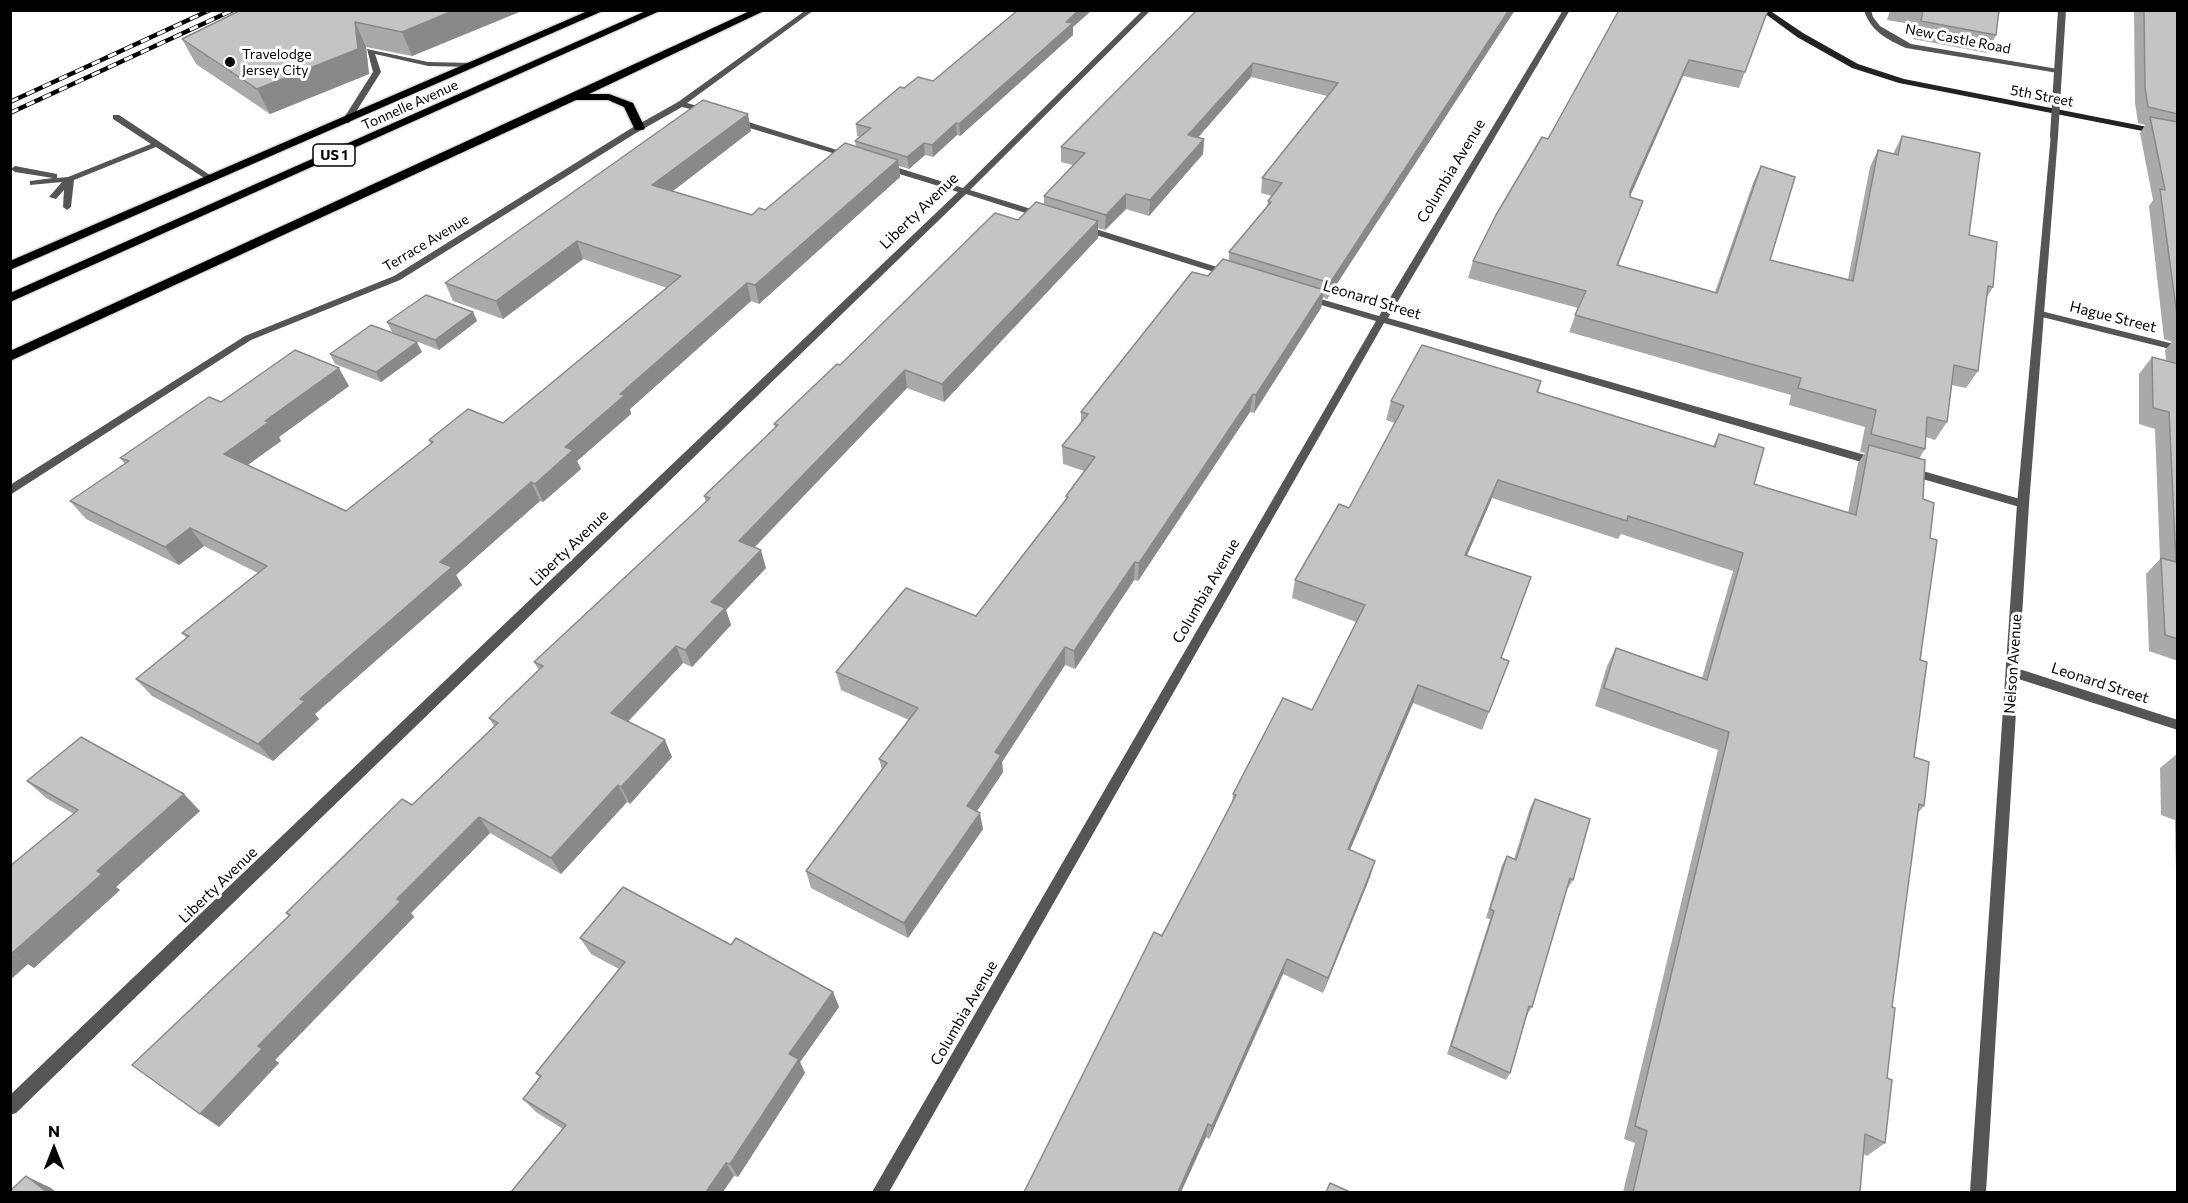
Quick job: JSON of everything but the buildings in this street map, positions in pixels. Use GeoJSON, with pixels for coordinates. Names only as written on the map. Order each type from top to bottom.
{"type":"FeatureCollection","features":[{"type":"Feature","properties":{"kind":"highway","name":"Tonnelle Avenue"},"geometry":{"type":"LineString","coordinates":[[10,266],[600,10]]}},
{"type":"Feature","properties":{"kind":"highway","name":"Tonnelle Avenue"},"geometry":{"type":"LineString","coordinates":[[10,297],[657,10]]}},
{"type":"Feature","properties":{"kind":"highway"},"geometry":{"type":"LineString","coordinates":[[10,357],[761,10]]}},
{"type":"Feature","properties":{"kind":"highway"},"geometry":{"type":"LineString","coordinates":[[572,97],[609,97],[629,105],[639,128]]}},
{"type":"Feature","properties":{"kind":"main road","name":"5th Street"},"geometry":{"type":"LineString","coordinates":[[1763,10],[1800,35],[1855,66],[1902,81],[2178,136]]}},
{"type":"Feature","properties":{"kind":"street","name":"Terrace Avenue"},"geometry":{"type":"LineString","coordinates":[[10,491],[248,338],[397,278],[681,104],[810,10]]}},
{"type":"Feature","properties":{"kind":"street","name":"Liberty Avenue"},"geometry":{"type":"LineString","coordinates":[[10,1107],[964,191],[1148,10]]}},
{"type":"Feature","properties":{"kind":"street","name":"Columbia Avenue"},"geometry":{"type":"LineString","coordinates":[[880,1192],[1381,321],[1568,10]]}},
{"type":"Feature","properties":{"kind":"street","name":"New Castle Road"},"geometry":{"type":"LineString","coordinates":[[1867,10],[1868,16],[1887,36],[1909,46],[2058,71]]}},
{"type":"Feature","properties":{"kind":"street","name":"Nelson Avenue"},"geometry":{"type":"LineString","coordinates":[[1978,1192],[2023,504],[2041,314],[2062,10]]}},
{"type":"Feature","properties":{"kind":"street"},"geometry":{"type":"LineString","coordinates":[[346,121],[378,72],[370,51],[428,64],[473,66]]}},
{"type":"Feature","properties":{"kind":"street"},"geometry":{"type":"LineString","coordinates":[[681,104],[720,116]]}},
{"type":"Feature","properties":{"kind":"street"},"geometry":{"type":"LineString","coordinates":[[116,117],[212,179]]}},
{"type":"Feature","properties":{"kind":"street"},"geometry":{"type":"LineString","coordinates":[[731,119],[863,160]]}},
{"type":"Feature","properties":{"kind":"street"},"geometry":{"type":"LineString","coordinates":[[33,183],[70,179],[156,144]]}},
{"type":"Feature","properties":{"kind":"street"},"geometry":{"type":"LineString","coordinates":[[874,163],[1056,219]]}},
{"type":"Feature","properties":{"kind":"street"},"geometry":{"type":"LineString","coordinates":[[15,169],[70,179]]}},
{"type":"Feature","properties":{"kind":"street"},"geometry":{"type":"LineString","coordinates":[[53,197],[70,179]]}},
{"type":"Feature","properties":{"kind":"street"},"geometry":{"type":"LineString","coordinates":[[67,207],[70,179]]}},
{"type":"Feature","properties":{"kind":"street"},"geometry":{"type":"LineString","coordinates":[[1068,223],[1239,277]]}},
{"type":"Feature","properties":{"kind":"street","name":"Leonard Street"},"geometry":{"type":"LineString","coordinates":[[1296,295],[1886,465]]}},
{"type":"Feature","properties":{"kind":"street","name":"Hague Street"},"geometry":{"type":"LineString","coordinates":[[2041,314],[2178,348]]}},
{"type":"Feature","properties":{"kind":"street"},"geometry":{"type":"LineString","coordinates":[[1898,468],[2023,504]]}},
{"type":"Feature","properties":{"kind":"street","name":"Leonard Street"},"geometry":{"type":"LineString","coordinates":[[2013,672],[2178,725]]}},
{"type":"Feature","properties":{"kind":"railway"},"geometry":{"type":"LineString","coordinates":[[10,102],[210,10]]}},
{"type":"Feature","properties":{"kind":"railway"},"geometry":{"type":"LineString","coordinates":[[10,113],[233,10]]}},
{"type":"Feature","properties":{"kind":"place","name":"Travelodge Jersey City"},"geometry":{"type":"Point","coordinates":[230,62]}}]}
